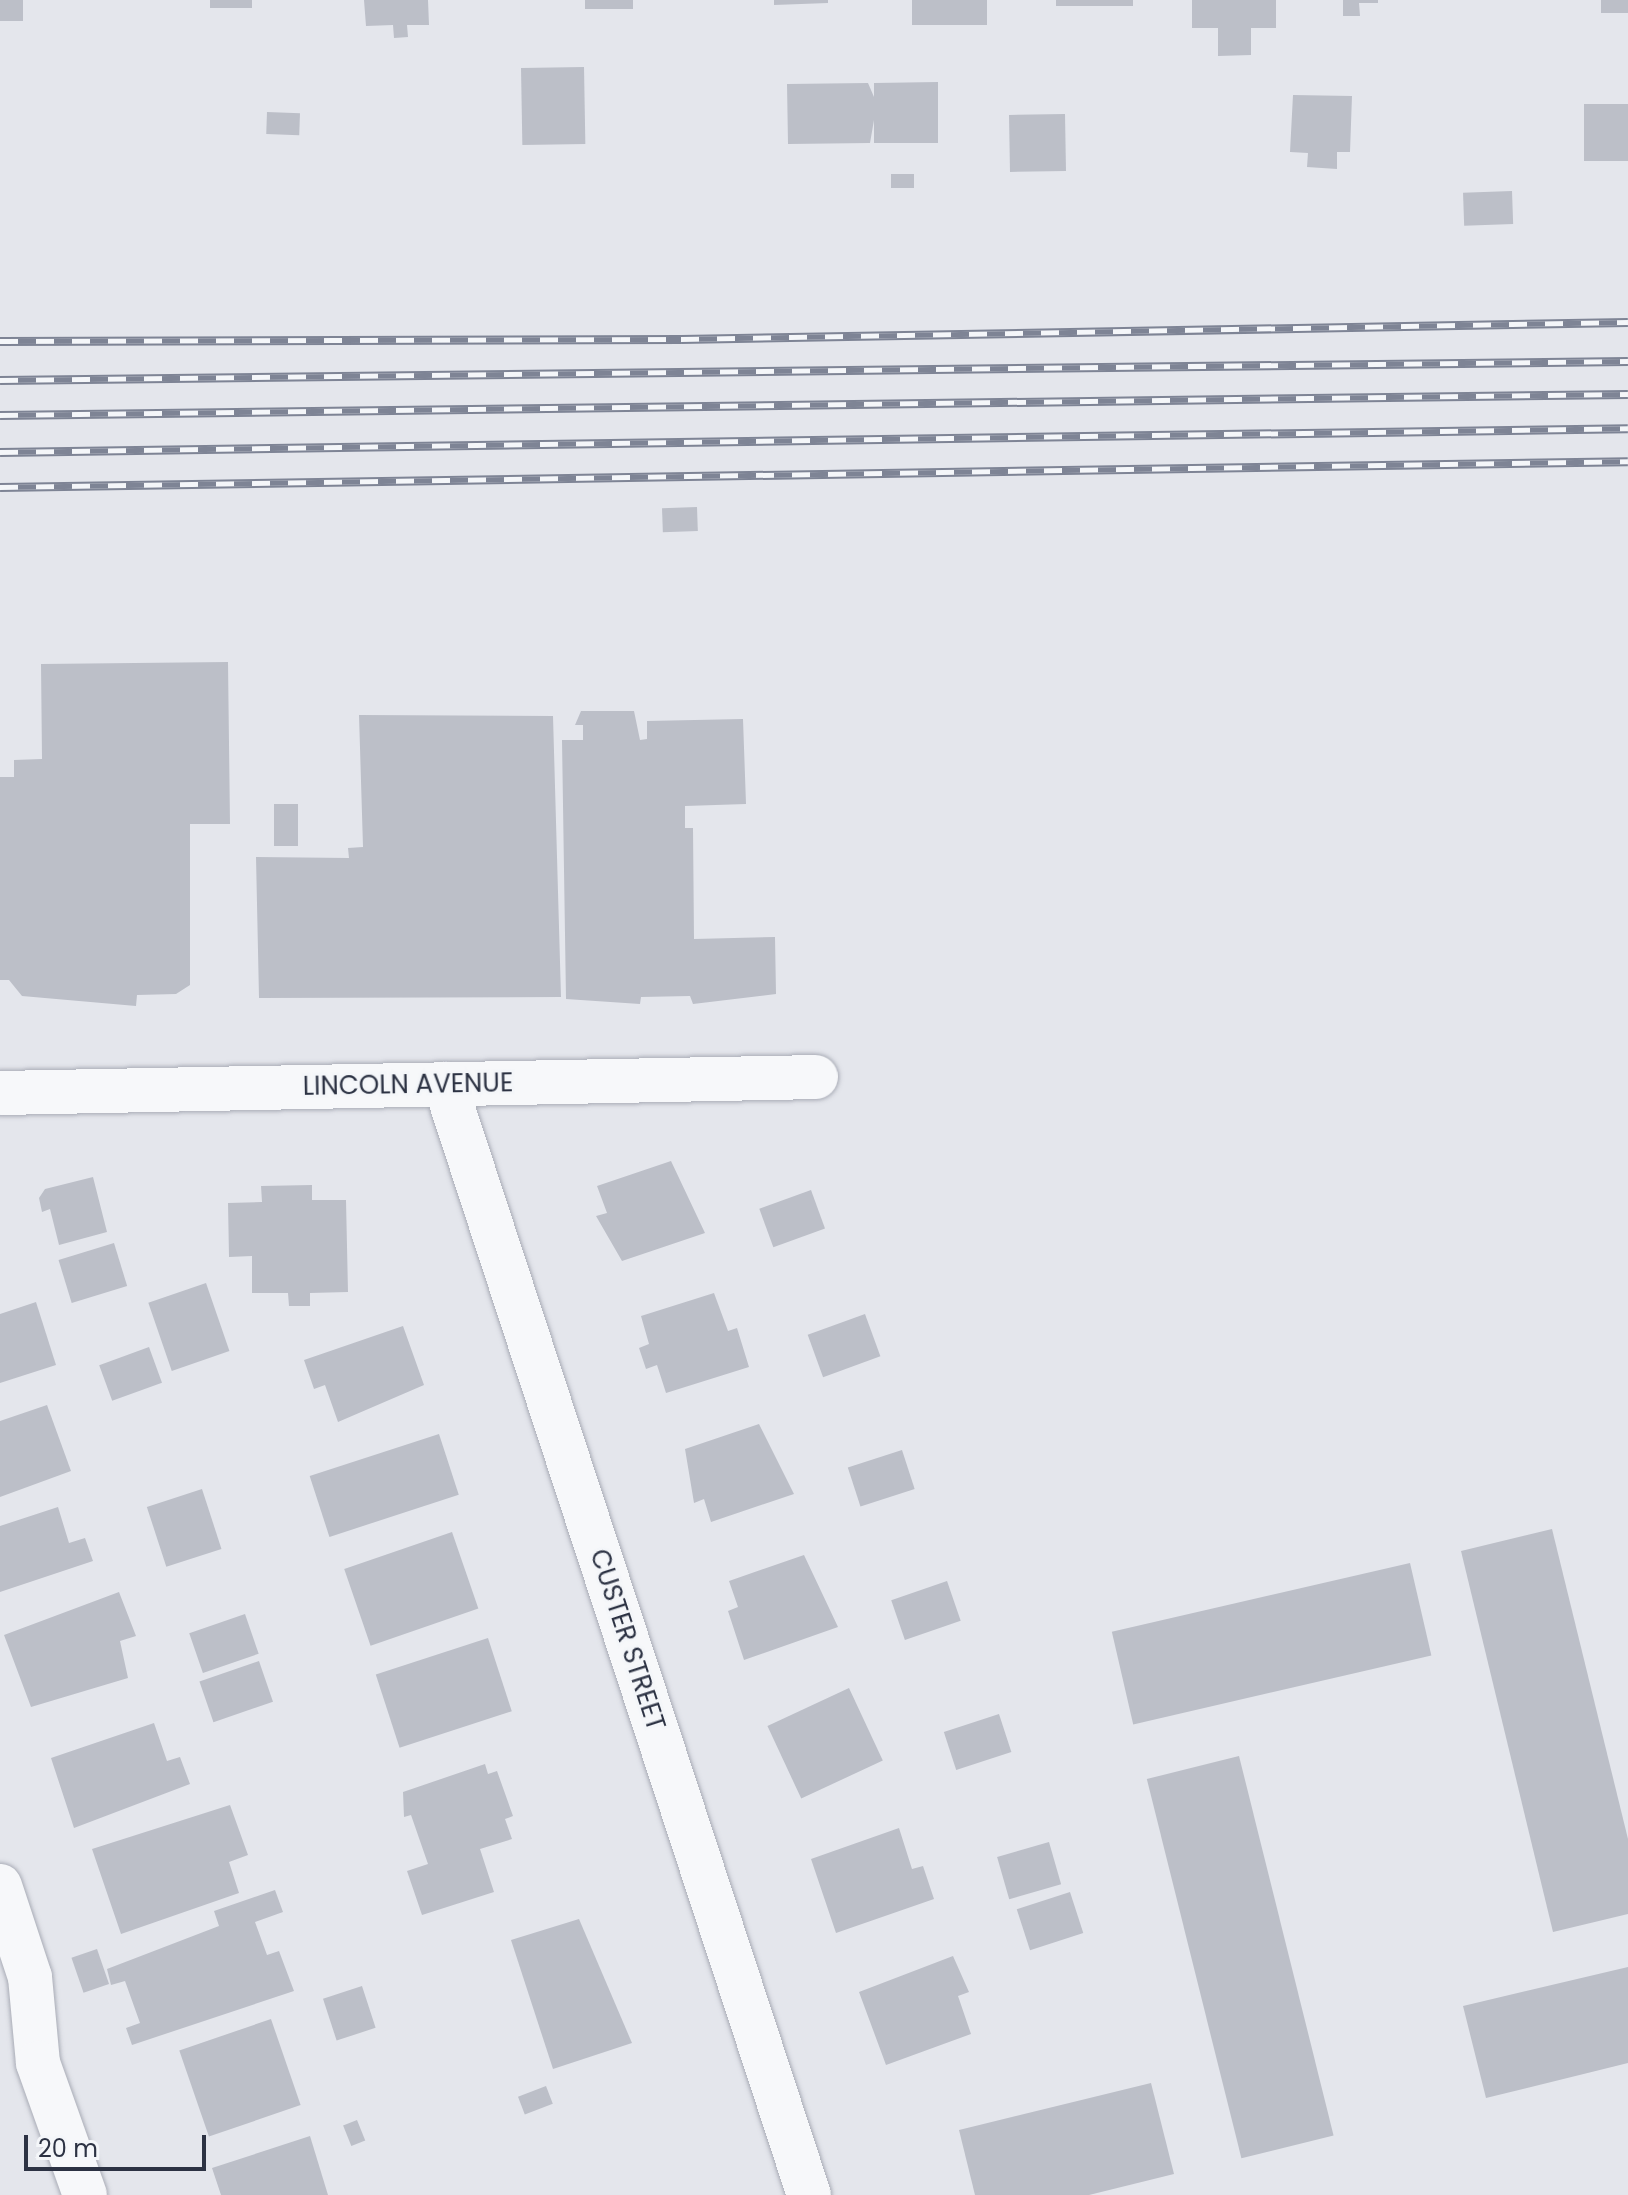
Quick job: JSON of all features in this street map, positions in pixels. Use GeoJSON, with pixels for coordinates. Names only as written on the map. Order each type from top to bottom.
{"type":"FeatureCollection","features":[{"type":"Feature","properties":{"kind":"street","name":"LINCOLN AVENUE"},"geometry":{"type":"LineString","coordinates":[[0,1093],[816,1077]]}},
{"type":"Feature","properties":{"kind":"street","name":"CUSTER STREET"},"geometry":{"type":"LineString","coordinates":[[445,1084],[809,2195]]}},
{"type":"Feature","properties":{"kind":"street"},"geometry":{"type":"LineString","coordinates":[[0,1886],[30,1977],[38,2063],[85,2195]]}},
{"type":"Feature","properties":{"kind":"building"},"geometry":{"type":"Polygon","coordinates":[[[0,0],[23,0],[23,21],[0,21],[0,0]]]}},
{"type":"Feature","properties":{"kind":"building"},"geometry":{"type":"Polygon","coordinates":[[[210,0],[252,0],[252,8],[210,8],[210,0]]]}},
{"type":"Feature","properties":{"kind":"building"},"geometry":{"type":"Polygon","coordinates":[[[364,0],[428,0],[429,25],[407,25],[408,37],[394,38],[393,25],[366,26],[364,0]]]}},
{"type":"Feature","properties":{"kind":"building"},"geometry":{"type":"Polygon","coordinates":[[[585,0],[633,0],[633,9],[585,9],[585,0]]]}},
{"type":"Feature","properties":{"kind":"building"},"geometry":{"type":"Polygon","coordinates":[[[774,0],[828,0],[828,3],[774,5],[774,0]]]}},
{"type":"Feature","properties":{"kind":"building"},"geometry":{"type":"Polygon","coordinates":[[[912,0],[987,0],[987,25],[912,25],[912,0]]]}},
{"type":"Feature","properties":{"kind":"building"},"geometry":{"type":"Polygon","coordinates":[[[1056,0],[1133,0],[1133,6],[1056,6],[1056,0]]]}},
{"type":"Feature","properties":{"kind":"building"},"geometry":{"type":"Polygon","coordinates":[[[1192,0],[1276,0],[1276,28],[1251,28],[1251,55],[1218,56],[1218,28],[1192,28],[1192,0]]]}},
{"type":"Feature","properties":{"kind":"building"},"geometry":{"type":"Polygon","coordinates":[[[1343,0],[1378,0],[1378,3],[1359,3],[1360,16],[1343,16],[1343,0]]]}},
{"type":"Feature","properties":{"kind":"building"},"geometry":{"type":"Polygon","coordinates":[[[1601,0],[1628,0],[1628,13],[1601,13],[1601,0]]]}},
{"type":"Feature","properties":{"kind":"building"},"geometry":{"type":"Polygon","coordinates":[[[584,67],[585,144],[522,145],[521,68],[584,67]]]}},
{"type":"Feature","properties":{"kind":"building"},"geometry":{"type":"Polygon","coordinates":[[[938,82],[938,143],[874,143],[874,120],[870,143],[788,144],[787,84],[868,83],[874,97],[874,83],[938,82]]]}},
{"type":"Feature","properties":{"kind":"building"},"geometry":{"type":"Polygon","coordinates":[[[1293,95],[1352,96],[1350,152],[1337,152],[1337,169],[1307,167],[1308,153],[1290,152],[1293,95]]]}},
{"type":"Feature","properties":{"kind":"building"},"geometry":{"type":"Polygon","coordinates":[[[1584,104],[1628,104],[1628,161],[1584,161],[1584,104]]]}},
{"type":"Feature","properties":{"kind":"building"},"geometry":{"type":"Polygon","coordinates":[[[267,112],[300,113],[299,135],[266,134],[267,112]]]}},
{"type":"Feature","properties":{"kind":"building"},"geometry":{"type":"Polygon","coordinates":[[[1065,114],[1066,171],[1010,172],[1009,115],[1065,114]]]}},
{"type":"Feature","properties":{"kind":"building"},"geometry":{"type":"Polygon","coordinates":[[[891,174],[914,174],[914,188],[891,188],[891,174]]]}},
{"type":"Feature","properties":{"kind":"building"},"geometry":{"type":"Polygon","coordinates":[[[1512,191],[1513,224],[1464,226],[1463,193],[1512,191]]]}},
{"type":"Feature","properties":{"kind":"building"},"geometry":{"type":"Polygon","coordinates":[[[697,507],[698,531],[663,532],[662,508],[697,507]]]}},
{"type":"Feature","properties":{"kind":"building"},"geometry":{"type":"Polygon","coordinates":[[[228,662],[230,824],[190,824],[190,985],[176,994],[137,995],[136,1006],[22,996],[9,980],[0,980],[0,777],[14,777],[14,760],[42,759],[41,664],[228,662]]]}},
{"type":"Feature","properties":{"kind":"building"},"geometry":{"type":"Polygon","coordinates":[[[581,711],[634,711],[640,740],[647,739],[647,721],[743,719],[746,804],[685,806],[685,828],[693,828],[694,939],[775,937],[776,994],[693,1004],[690,996],[641,997],[640,1004],[566,999],[562,740],[583,740],[583,725],[575,725],[581,711]]]}},
{"type":"Feature","properties":{"kind":"building"},"geometry":{"type":"Polygon","coordinates":[[[359,715],[553,716],[561,997],[259,998],[256,857],[349,858],[348,848],[363,847],[359,715]]]}},
{"type":"Feature","properties":{"kind":"building"},"geometry":{"type":"Polygon","coordinates":[[[274,804],[298,804],[298,846],[274,846],[274,804]]]}},
{"type":"Feature","properties":{"kind":"building"},"geometry":{"type":"Polygon","coordinates":[[[671,1161],[705,1233],[622,1261],[596,1216],[607,1213],[597,1186],[671,1161]]]}},
{"type":"Feature","properties":{"kind":"building"},"geometry":{"type":"Polygon","coordinates":[[[93,1177],[107,1232],[59,1245],[50,1209],[42,1212],[39,1198],[45,1189],[93,1177]]]}},
{"type":"Feature","properties":{"kind":"building"},"geometry":{"type":"Polygon","coordinates":[[[312,1185],[312,1200],[346,1200],[348,1292],[310,1293],[310,1306],[289,1306],[288,1293],[252,1293],[252,1256],[229,1257],[228,1203],[262,1202],[261,1186],[312,1185]]]}},
{"type":"Feature","properties":{"kind":"building"},"geometry":{"type":"Polygon","coordinates":[[[811,1190],[825,1229],[773,1247],[759,1209],[811,1190]]]}},
{"type":"Feature","properties":{"kind":"building"},"geometry":{"type":"Polygon","coordinates":[[[114,1243],[127,1286],[72,1303],[59,1260],[114,1243]]]}},
{"type":"Feature","properties":{"kind":"building"},"geometry":{"type":"Polygon","coordinates":[[[206,1283],[229,1351],[172,1371],[148,1303],[206,1283]]]}},
{"type":"Feature","properties":{"kind":"building"},"geometry":{"type":"Polygon","coordinates":[[[714,1293],[728,1331],[737,1328],[749,1367],[666,1393],[657,1365],[646,1369],[639,1348],[649,1344],[641,1316],[714,1293]]]}},
{"type":"Feature","properties":{"kind":"building"},"geometry":{"type":"Polygon","coordinates":[[[36,1302],[56,1365],[0,1383],[0,1314],[36,1302]]]}},
{"type":"Feature","properties":{"kind":"building"},"geometry":{"type":"Polygon","coordinates":[[[865,1314],[880,1356],[823,1377],[808,1335],[865,1314]]]}},
{"type":"Feature","properties":{"kind":"building"},"geometry":{"type":"Polygon","coordinates":[[[403,1326],[424,1385],[338,1422],[325,1385],[314,1389],[304,1360],[403,1326]]]}},
{"type":"Feature","properties":{"kind":"building"},"geometry":{"type":"Polygon","coordinates":[[[149,1347],[162,1383],[112,1401],[99,1365],[149,1347]]]}},
{"type":"Feature","properties":{"kind":"building"},"geometry":{"type":"Polygon","coordinates":[[[47,1405],[71,1471],[0,1497],[0,1421],[47,1405]]]}},
{"type":"Feature","properties":{"kind":"building"},"geometry":{"type":"Polygon","coordinates":[[[759,1424],[794,1494],[711,1522],[704,1499],[694,1503],[685,1449],[759,1424]]]}},
{"type":"Feature","properties":{"kind":"building"},"geometry":{"type":"Polygon","coordinates":[[[439,1434],[459,1495],[329,1537],[310,1476],[439,1434]]]}},
{"type":"Feature","properties":{"kind":"building"},"geometry":{"type":"Polygon","coordinates":[[[902,1450],[915,1489],[860,1507],[848,1468],[902,1450]]]}},
{"type":"Feature","properties":{"kind":"building"},"geometry":{"type":"Polygon","coordinates":[[[202,1489],[221,1549],[166,1567],[147,1507],[202,1489]]]}},
{"type":"Feature","properties":{"kind":"building"},"geometry":{"type":"Polygon","coordinates":[[[58,1507],[69,1543],[85,1538],[93,1561],[0,1592],[0,1526],[58,1507]]]}},
{"type":"Feature","properties":{"kind":"building"},"geometry":{"type":"Polygon","coordinates":[[[1552,1529],[1628,1839],[1628,1914],[1553,1932],[1461,1551],[1552,1529]]]}},
{"type":"Feature","properties":{"kind":"building"},"geometry":{"type":"Polygon","coordinates":[[[452,1532],[478,1609],[371,1646],[344,1569],[452,1532]]]}},
{"type":"Feature","properties":{"kind":"building"},"geometry":{"type":"Polygon","coordinates":[[[804,1555],[838,1627],[744,1660],[728,1611],[738,1607],[729,1581],[804,1555]]]}},
{"type":"Feature","properties":{"kind":"building"},"geometry":{"type":"Polygon","coordinates":[[[1410,1563],[1431,1656],[1133,1724],[1112,1632],[1410,1563]]]}},
{"type":"Feature","properties":{"kind":"building"},"geometry":{"type":"Polygon","coordinates":[[[947,1581],[961,1621],[905,1640],[891,1600],[947,1581]]]}},
{"type":"Feature","properties":{"kind":"building"},"geometry":{"type":"Polygon","coordinates":[[[119,1592],[136,1636],[120,1641],[128,1678],[31,1707],[4,1635],[119,1592]]]}},
{"type":"Feature","properties":{"kind":"building"},"geometry":{"type":"Polygon","coordinates":[[[245,1614],[259,1654],[203,1673],[189,1633],[245,1614]]]}},
{"type":"Feature","properties":{"kind":"building"},"geometry":{"type":"Polygon","coordinates":[[[488,1638],[512,1711],[400,1748],[376,1674],[488,1638]]]}},
{"type":"Feature","properties":{"kind":"building"},"geometry":{"type":"Polygon","coordinates":[[[259,1661],[273,1702],[213,1722],[199,1682],[259,1661]]]}},
{"type":"Feature","properties":{"kind":"building"},"geometry":{"type":"Polygon","coordinates":[[[849,1688],[883,1761],[801,1799],[767,1726],[849,1688]]]}},
{"type":"Feature","properties":{"kind":"building"},"geometry":{"type":"Polygon","coordinates":[[[999,1714],[1011,1752],[956,1770],[944,1732],[999,1714]]]}},
{"type":"Feature","properties":{"kind":"building"},"geometry":{"type":"Polygon","coordinates":[[[154,1723],[167,1761],[180,1757],[190,1784],[74,1828],[51,1758],[154,1723]]]}},
{"type":"Feature","properties":{"kind":"building"},"geometry":{"type":"Polygon","coordinates":[[[1239,1756],[1334,2135],[1241,2158],[1147,1779],[1239,1756]]]}},
{"type":"Feature","properties":{"kind":"building"},"geometry":{"type":"Polygon","coordinates":[[[485,1764],[488,1774],[497,1771],[513,1816],[505,1819],[512,1839],[480,1849],[494,1892],[422,1915],[407,1871],[428,1864],[411,1815],[404,1817],[403,1792],[485,1764]]]}},
{"type":"Feature","properties":{"kind":"building"},"geometry":{"type":"Polygon","coordinates":[[[230,1805],[248,1855],[229,1862],[239,1893],[121,1934],[92,1849],[230,1805]]]}},
{"type":"Feature","properties":{"kind":"building"},"geometry":{"type":"Polygon","coordinates":[[[899,1828],[912,1869],[923,1866],[934,1899],[836,1933],[811,1859],[899,1828]]]}},
{"type":"Feature","properties":{"kind":"building"},"geometry":{"type":"Polygon","coordinates":[[[1049,1842],[1061,1884],[1009,1899],[997,1857],[1049,1842]]]}},
{"type":"Feature","properties":{"kind":"building"},"geometry":{"type":"Polygon","coordinates":[[[275,1890],[283,1912],[255,1922],[267,1955],[279,1951],[294,1991],[132,2045],[126,2028],[140,2023],[125,1981],[111,1985],[107,1969],[219,1926],[214,1911],[275,1890]]]}},
{"type":"Feature","properties":{"kind":"building"},"geometry":{"type":"Polygon","coordinates":[[[1070,1892],[1083,1933],[1030,1950],[1017,1909],[1070,1892]]]}},
{"type":"Feature","properties":{"kind":"building"},"geometry":{"type":"Polygon","coordinates":[[[579,1919],[632,2043],[553,2069],[511,1940],[579,1919]]]}},
{"type":"Feature","properties":{"kind":"building"},"geometry":{"type":"Polygon","coordinates":[[[97,1949],[109,1984],[84,1993],[71,1958],[97,1949]]]}},
{"type":"Feature","properties":{"kind":"building"},"geometry":{"type":"Polygon","coordinates":[[[953,1956],[969,1992],[958,1996],[971,2034],[886,2065],[859,1992],[953,1956]]]}},
{"type":"Feature","properties":{"kind":"building"},"geometry":{"type":"Polygon","coordinates":[[[1628,1967],[1628,2063],[1486,2098],[1463,2006],[1628,1967]]]}},
{"type":"Feature","properties":{"kind":"building"},"geometry":{"type":"Polygon","coordinates":[[[362,1986],[376,2028],[337,2041],[323,1999],[362,1986]]]}},
{"type":"Feature","properties":{"kind":"building"},"geometry":{"type":"Polygon","coordinates":[[[271,2019],[301,2105],[209,2137],[179,2051],[271,2019]]]}},
{"type":"Feature","properties":{"kind":"building"},"geometry":{"type":"Polygon","coordinates":[[[1151,2083],[1174,2174],[1089,2195],[975,2195],[959,2130],[1151,2083]]]}},
{"type":"Feature","properties":{"kind":"building"},"geometry":{"type":"Polygon","coordinates":[[[546,2086],[553,2104],[525,2114],[518,2097],[546,2086]]]}},
{"type":"Feature","properties":{"kind":"building"},"geometry":{"type":"Polygon","coordinates":[[[357,2120],[365,2140],[351,2146],[343,2126],[357,2120]]]}},
{"type":"Feature","properties":{"kind":"building"},"geometry":{"type":"Polygon","coordinates":[[[310,2136],[328,2195],[221,2195],[212,2168],[310,2136]]]}},
{"type":"Feature","properties":{"kind":"railway"},"geometry":{"type":"LineString","coordinates":[[0,341],[681,339],[1628,322]]}},
{"type":"Feature","properties":{"kind":"railway"},"geometry":{"type":"LineString","coordinates":[[0,380],[1628,361]]}},
{"type":"Feature","properties":{"kind":"railway"},"geometry":{"type":"LineString","coordinates":[[0,415],[1628,394]]}},
{"type":"Feature","properties":{"kind":"railway"},"geometry":{"type":"LineString","coordinates":[[0,452],[1628,428]]}},
{"type":"Feature","properties":{"kind":"railway"},"geometry":{"type":"LineString","coordinates":[[0,487],[1628,461]]}}]}
